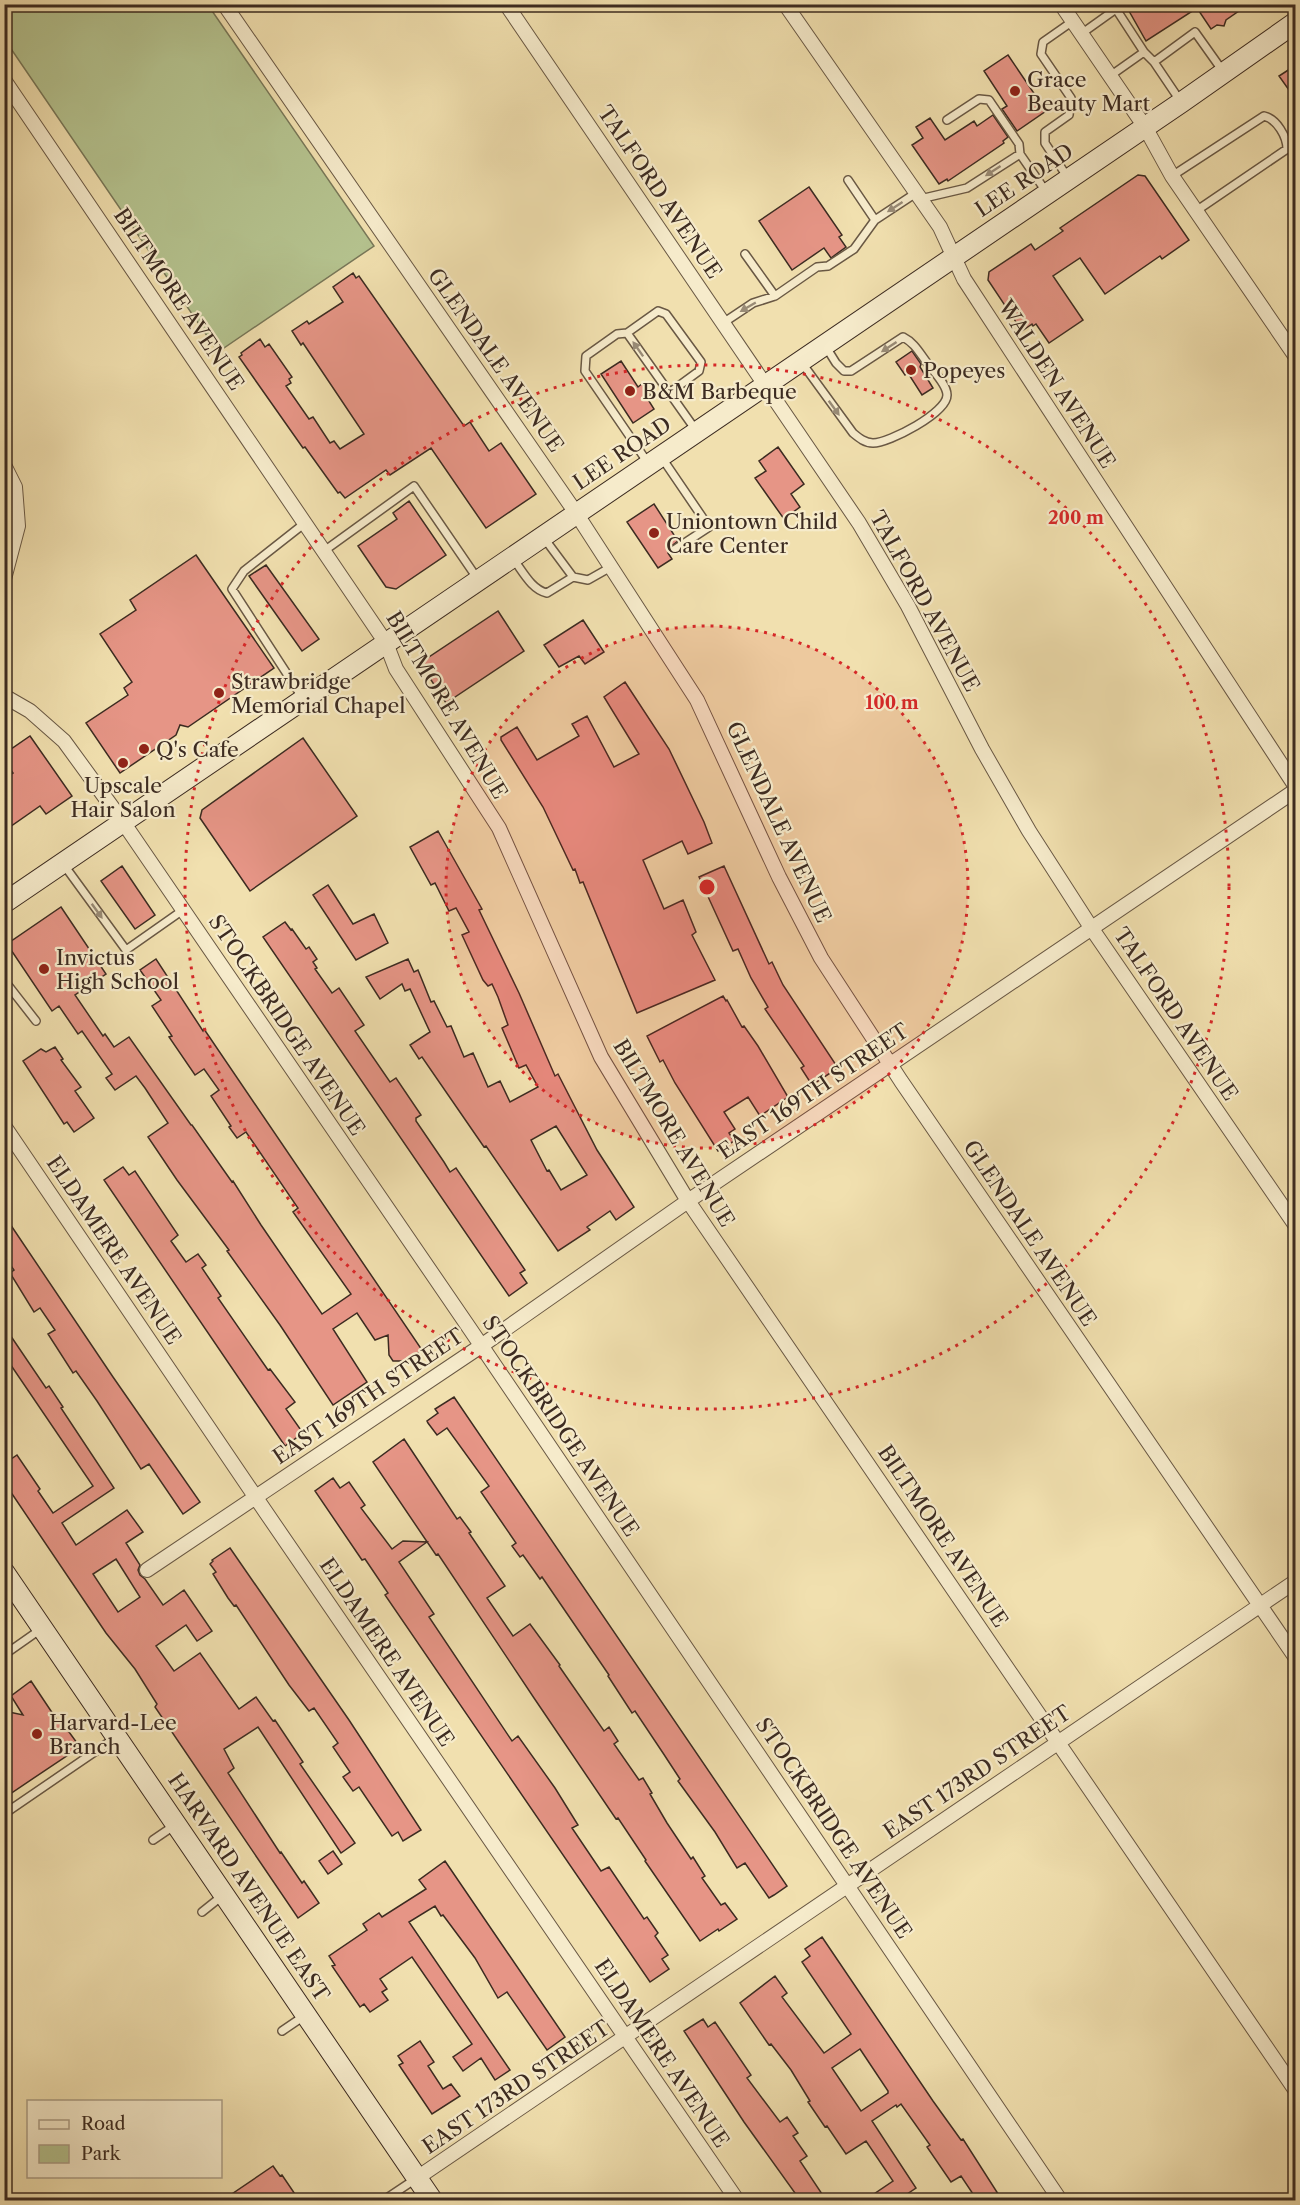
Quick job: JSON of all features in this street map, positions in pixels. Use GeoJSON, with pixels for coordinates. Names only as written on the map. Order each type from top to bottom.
{"type":"FeatureCollection","features":[{"type":"Feature","properties":{"kind":"main road","name":"LEE ROAD"},"geometry":{"type":"LineString","coordinates":[[4,903],[1182,102],[1296,22]]}},
{"type":"Feature","properties":{"kind":"main road","name":"HARVARD AVENUE EAST"},"geometry":{"type":"LineString","coordinates":[[4,1572],[432,2200]]}},
{"type":"Feature","properties":{"kind":"street","name":"GLENDALE AVENUE"},"geometry":{"type":"LineString","coordinates":[[224,4],[611,567],[697,700],[779,877],[821,958],[890,1064],[1296,1658]]}},
{"type":"Feature","properties":{"kind":"street","name":"TALFORD AVENUE"},"geometry":{"type":"LineString","coordinates":[[506,4],[859,523],[909,606],[982,749],[1029,831],[1092,929],[1296,1226]]}},
{"type":"Feature","properties":{"kind":"street","name":"WALDEN AVENUE"},"geometry":{"type":"LineString","coordinates":[[785,4],[940,227],[964,279],[1296,788]]}},
{"type":"Feature","properties":{"kind":"street"},"geometry":{"type":"LineString","coordinates":[[1061,4],[1145,127],[1172,176],[1296,357]]}},
{"type":"Feature","properties":{"kind":"street","name":"BILTMORE AVENUE"},"geometry":{"type":"LineString","coordinates":[[4,80],[386,643],[396,669],[499,828],[601,1057],[688,1201],[1296,2091]]}},
{"type":"Feature","properties":{"kind":"street"},"geometry":{"type":"LineString","coordinates":[[4,465],[15,487],[18,526],[4,579]]}},
{"type":"Feature","properties":{"kind":"street","name":"STOCKBRIDGE AVENUE"},"geometry":{"type":"LineString","coordinates":[[4,696],[30,711],[64,741],[123,822],[1060,2200]]}},
{"type":"Feature","properties":{"kind":"street","name":"EAST 169TH STREET"},"geometry":{"type":"LineString","coordinates":[[147,1570],[481,1346],[688,1201],[1092,929],[1296,788]]}},
{"type":"Feature","properties":{"kind":"street","name":"ELDAMERE AVENUE"},"geometry":{"type":"LineString","coordinates":[[4,1126],[737,2200]]}},
{"type":"Feature","properties":{"kind":"street","name":"EAST 173RD STREET"},"geometry":{"type":"LineString","coordinates":[[417,2178],[1296,1581]]}},
{"type":"Feature","properties":{"kind":"lane"},"geometry":{"type":"LineString","coordinates":[[1081,34],[1119,7],[1144,52],[1154,62],[1182,102]]}},
{"type":"Feature","properties":{"kind":"lane"},"geometry":{"type":"LineString","coordinates":[[1068,178],[1045,143],[1045,132],[1069,115],[1071,98],[1041,54],[1043,42],[1072,21]]}},
{"type":"Feature","properties":{"kind":"lane"},"geometry":{"type":"LineString","coordinates":[[1154,62],[1196,32],[1224,72]]}},
{"type":"Feature","properties":{"kind":"lane"},"geometry":{"type":"LineString","coordinates":[[1110,76],[1144,52]]}},
{"type":"Feature","properties":{"kind":"lane"},"geometry":{"type":"LineString","coordinates":[[947,120],[979,99],[989,100],[1019,144],[1020,154],[1047,193]]}},
{"type":"Feature","properties":{"kind":"lane"},"geometry":{"type":"LineString","coordinates":[[1172,176],[1264,116],[1271,117],[1287,140],[1287,149],[1196,212]]}},
{"type":"Feature","properties":{"kind":"lane"},"geometry":{"type":"LineString","coordinates":[[723,323],[753,303],[775,296],[817,267],[828,266],[854,249],[875,220],[918,196],[967,189],[1020,154]]}},
{"type":"Feature","properties":{"kind":"lane"},"geometry":{"type":"LineString","coordinates":[[848,180],[875,220]]}},
{"type":"Feature","properties":{"kind":"lane"},"geometry":{"type":"LineString","coordinates":[[745,254],[775,296]]}},
{"type":"Feature","properties":{"kind":"lane"},"geometry":{"type":"LineString","coordinates":[[669,393],[699,371],[701,362],[666,314],[658,311],[627,333],[617,334],[586,356],[585,371],[709,527],[674,550]]}},
{"type":"Feature","properties":{"kind":"lane"},"geometry":{"type":"LineString","coordinates":[[627,333],[697,431]]}},
{"type":"Feature","properties":{"kind":"lane"},"geometry":{"type":"LineString","coordinates":[[800,361],[853,433],[863,441],[874,443],[903,432],[944,406],[947,394],[943,384],[911,341],[903,338],[851,371],[844,371],[836,363],[825,344]]}},
{"type":"Feature","properties":{"kind":"lane"},"geometry":{"type":"LineString","coordinates":[[324,551],[414,486],[479,580]]}},
{"type":"Feature","properties":{"kind":"lane"},"geometry":{"type":"LineString","coordinates":[[303,699],[231,589],[244,571],[305,523]]}},
{"type":"Feature","properties":{"kind":"lane"},"geometry":{"type":"LineString","coordinates":[[543,536],[573,578]]}},
{"type":"Feature","properties":{"kind":"lane"},"geometry":{"type":"LineString","coordinates":[[512,557],[533,586],[547,593],[573,578],[588,580],[611,567]]}},
{"type":"Feature","properties":{"kind":"lane"},"geometry":{"type":"LineString","coordinates":[[63,863],[126,950],[183,910]]}},
{"type":"Feature","properties":{"kind":"lane"},"geometry":{"type":"LineString","coordinates":[[4,980],[36,1021]]}},
{"type":"Feature","properties":{"kind":"lane"},"geometry":{"type":"LineString","coordinates":[[4,1655],[43,1627]]}},
{"type":"Feature","properties":{"kind":"lane"},"geometry":{"type":"LineString","coordinates":[[4,1814],[117,1736]]}},
{"type":"Feature","properties":{"kind":"lane"},"geometry":{"type":"LineString","coordinates":[[153,1840],[177,1824]]}},
{"type":"Feature","properties":{"kind":"lane"},"geometry":{"type":"LineString","coordinates":[[202,1912],[224,1895]]}},
{"type":"Feature","properties":{"kind":"lane"},"geometry":{"type":"LineString","coordinates":[[282,2031],[306,2014]]}},
{"type":"Feature","properties":{"kind":"lane","name":"EAST 173RD STREET"},"geometry":{"type":"LineString","coordinates":[[384,2200],[417,2178]]}},
{"type":"Feature","properties":{"kind":"green space"},"geometry":{"type":"Polygon","coordinates":[[[4,5],[208,5],[374,246],[218,352],[5,40],[4,5]]]}},
{"type":"Feature","properties":{"kind":"building"},"geometry":{"type":"Polygon","coordinates":[[[1138,4],[1249,4],[1226,20],[1224,26],[1217,25],[1211,29],[1197,8],[1146,41],[1129,11],[1138,4]]]}},
{"type":"Feature","properties":{"kind":"building","name":"Grace Beauty Mart"},"geometry":{"type":"Polygon","coordinates":[[[1008,55],[1046,111],[1017,131],[1002,109],[1007,106],[984,71],[1008,55]]]}},
{"type":"Feature","properties":{"kind":"building"},"geometry":{"type":"Polygon","coordinates":[[[1296,65],[1296,100],[1279,76],[1296,65]]]}},
{"type":"Feature","properties":{"kind":"building"},"geometry":{"type":"Polygon","coordinates":[[[993,115],[1008,137],[1003,141],[1004,143],[948,181],[947,179],[939,184],[912,145],[923,138],[916,127],[930,118],[945,140],[974,121],[977,126],[993,115]]]}},
{"type":"Feature","properties":{"kind":"building"},"geometry":{"type":"Polygon","coordinates":[[[1138,175],[1145,176],[1189,240],[1162,259],[1160,256],[1105,294],[1080,258],[1053,276],[1083,320],[1049,343],[1036,324],[1022,331],[988,280],[989,272],[1031,244],[1035,250],[1063,231],[1060,228],[1138,175]]]}},
{"type":"Feature","properties":{"kind":"building"},"geometry":{"type":"Polygon","coordinates":[[[809,187],[842,235],[839,237],[846,247],[831,258],[824,248],[792,270],[759,221],[809,187]]]}},
{"type":"Feature","properties":{"kind":"building"},"geometry":{"type":"Polygon","coordinates":[[[353,273],[356,278],[359,276],[464,426],[470,422],[489,451],[501,443],[536,494],[486,528],[431,448],[390,475],[386,470],[345,498],[340,492],[338,493],[305,447],[303,448],[239,357],[260,339],[265,347],[269,344],[292,377],[289,379],[291,383],[286,386],[309,419],[313,417],[330,443],[334,441],[340,449],[364,434],[303,343],[301,345],[292,331],[307,321],[309,324],[343,302],[333,287],[353,273]]]}},
{"type":"Feature","properties":{"kind":"building","name":"Popeyes"},"geometry":{"type":"Polygon","coordinates":[[[912,351],[933,388],[922,395],[908,373],[905,375],[896,362],[912,351]]]}},
{"type":"Feature","properties":{"kind":"building","name":"B&M Barbeque"},"geometry":{"type":"Polygon","coordinates":[[[621,361],[638,387],[643,383],[651,395],[647,398],[654,409],[633,423],[601,374],[621,361]]]}},
{"type":"Feature","properties":{"kind":"building"},"geometry":{"type":"Polygon","coordinates":[[[778,447],[804,484],[791,494],[800,507],[784,519],[755,478],[766,471],[759,461],[778,447]]]}},
{"type":"Feature","properties":{"kind":"building"},"geometry":{"type":"Polygon","coordinates":[[[409,501],[446,555],[396,589],[386,587],[358,546],[397,519],[393,513],[409,501]]]}},
{"type":"Feature","properties":{"kind":"building","name":"Uniontown Child Care Center"},"geometry":{"type":"Polygon","coordinates":[[[654,504],[678,541],[669,548],[668,553],[672,559],[658,568],[627,522],[654,504]]]}},
{"type":"Feature","properties":{"kind":"building"},"geometry":{"type":"Polygon","coordinates":[[[196,555],[274,668],[188,727],[180,725],[176,735],[120,773],[86,723],[128,695],[124,688],[132,682],[100,634],[136,610],[130,600],[196,555]]]}},
{"type":"Feature","properties":{"kind":"building"},"geometry":{"type":"Polygon","coordinates":[[[266,565],[319,639],[302,651],[249,576],[266,565]]]}},
{"type":"Feature","properties":{"kind":"building"},"geometry":{"type":"Polygon","coordinates":[[[498,611],[524,651],[446,703],[420,663],[498,611]]]}},
{"type":"Feature","properties":{"kind":"building"},"geometry":{"type":"Polygon","coordinates":[[[583,620],[604,652],[585,664],[579,656],[559,667],[544,645],[583,620]]]}},
{"type":"Feature","properties":{"kind":"building"},"geometry":{"type":"Polygon","coordinates":[[[625,682],[669,749],[712,843],[688,854],[682,841],[643,860],[664,909],[683,900],[696,932],[692,935],[715,980],[637,1013],[583,882],[580,883],[543,807],[501,740],[501,737],[517,727],[537,760],[579,736],[572,724],[587,716],[614,767],[639,754],[604,697],[625,682]]]}},
{"type":"Feature","properties":{"kind":"building"},"geometry":{"type":"Polygon","coordinates":[[[30,736],[72,796],[46,814],[40,806],[4,831],[4,779],[13,773],[4,760],[4,754],[30,736]]]}},
{"type":"Feature","properties":{"kind":"building"},"geometry":{"type":"Polygon","coordinates":[[[303,738],[357,816],[250,891],[200,818],[202,810],[303,738]]]}},
{"type":"Feature","properties":{"kind":"building"},"geometry":{"type":"Polygon","coordinates":[[[438,831],[482,909],[479,910],[519,993],[555,1076],[558,1074],[597,1150],[634,1207],[616,1220],[610,1211],[587,1227],[590,1230],[558,1251],[486,1146],[484,1147],[422,1057],[419,1059],[410,1045],[430,1032],[410,989],[405,991],[402,984],[380,999],[366,977],[408,959],[414,972],[418,970],[431,1002],[434,1001],[447,1027],[451,1026],[464,1057],[473,1053],[488,1087],[500,1081],[510,1102],[538,1087],[526,1065],[519,1068],[502,1028],[508,1025],[498,997],[492,984],[488,986],[483,980],[462,935],[469,932],[456,908],[449,911],[435,883],[431,885],[410,847],[438,831]],[[556,1126],[531,1140],[547,1171],[549,1170],[561,1190],[587,1175],[556,1126]]]}},
{"type":"Feature","properties":{"kind":"building"},"geometry":{"type":"Polygon","coordinates":[[[122,866],[155,915],[135,929],[101,881],[122,866]]]}},
{"type":"Feature","properties":{"kind":"building"},"geometry":{"type":"Polygon","coordinates":[[[724,866],[769,964],[772,962],[783,985],[838,1068],[812,1085],[801,1068],[804,1066],[765,1009],[768,1007],[738,949],[733,951],[699,877],[724,866]]]}},
{"type":"Feature","properties":{"kind":"building"},"geometry":{"type":"Polygon","coordinates":[[[328,885],[353,924],[374,914],[388,943],[356,960],[313,895],[328,885]]]}},
{"type":"Feature","properties":{"kind":"building"},"geometry":{"type":"Polygon","coordinates":[[[61,907],[106,974],[75,995],[103,1036],[105,1034],[114,1047],[129,1037],[233,1181],[322,1314],[351,1294],[293,1212],[298,1208],[246,1132],[237,1138],[229,1127],[231,1126],[211,1096],[219,1090],[204,1069],[195,1075],[169,1037],[172,1036],[152,1006],[161,1000],[140,970],[156,959],[422,1350],[406,1361],[393,1361],[389,1355],[388,1335],[375,1340],[357,1313],[333,1329],[367,1382],[333,1405],[227,1251],[229,1250],[148,1137],[168,1123],[145,1088],[136,1076],[115,1090],[106,1078],[112,1074],[82,1031],[78,1034],[59,1006],[52,1011],[7,944],[61,907]]]}},
{"type":"Feature","properties":{"kind":"building"},"geometry":{"type":"Polygon","coordinates":[[[285,922],[317,959],[313,962],[317,968],[315,969],[332,993],[339,988],[364,1025],[355,1031],[390,1082],[396,1078],[421,1115],[416,1118],[416,1121],[450,1172],[456,1168],[525,1270],[520,1273],[527,1283],[509,1296],[263,937],[285,922]]]}},
{"type":"Feature","properties":{"kind":"building"},"geometry":{"type":"Polygon","coordinates":[[[723,996],[742,1027],[744,1026],[758,1046],[788,1097],[760,1116],[748,1097],[724,1112],[735,1129],[729,1133],[734,1141],[718,1151],[663,1060],[660,1062],[647,1036],[723,996]]]}},
{"type":"Feature","properties":{"kind":"building"},"geometry":{"type":"Polygon","coordinates":[[[55,1047],[63,1059],[61,1060],[81,1087],[75,1091],[94,1118],[74,1132],[67,1122],[64,1124],[23,1061],[41,1049],[46,1052],[55,1047]]]}},
{"type":"Feature","properties":{"kind":"building"},"geometry":{"type":"Polygon","coordinates":[[[123,1167],[129,1175],[135,1171],[178,1235],[171,1241],[186,1262],[198,1254],[206,1265],[202,1268],[221,1296],[218,1298],[268,1370],[270,1369],[295,1402],[286,1409],[303,1433],[285,1446],[104,1180],[123,1167]]]}},
{"type":"Feature","properties":{"kind":"building"},"geometry":{"type":"Polygon","coordinates":[[[4,1215],[200,1502],[183,1514],[149,1464],[141,1469],[97,1401],[76,1371],[73,1373],[48,1334],[55,1330],[40,1308],[34,1312],[10,1273],[14,1270],[4,1256],[4,1215]]]}},
{"type":"Feature","properties":{"kind":"building"},"geometry":{"type":"Polygon","coordinates":[[[4,1326],[46,1388],[49,1386],[114,1488],[62,1523],[76,1545],[127,1510],[143,1532],[126,1543],[140,1565],[138,1570],[140,1575],[163,1605],[184,1590],[212,1631],[197,1641],[186,1625],[156,1646],[174,1671],[200,1653],[239,1709],[256,1697],[273,1721],[275,1720],[303,1762],[300,1764],[355,1843],[341,1853],[258,1727],[224,1749],[234,1768],[228,1773],[280,1853],[319,1903],[298,1918],[155,1707],[157,1704],[135,1669],[106,1633],[4,1482],[4,1464],[17,1455],[53,1513],[93,1486],[4,1355],[4,1326]],[[116,1559],[93,1574],[118,1612],[140,1597],[116,1559]]]}},
{"type":"Feature","properties":{"kind":"building"},"geometry":{"type":"Polygon","coordinates":[[[454,1397],[787,1886],[774,1895],[769,1898],[745,1863],[737,1868],[715,1832],[678,1781],[680,1779],[635,1711],[632,1713],[542,1577],[540,1579],[523,1555],[520,1557],[512,1546],[516,1543],[481,1492],[489,1486],[447,1428],[437,1435],[428,1423],[427,1421],[438,1413],[435,1409],[454,1397]]]}},
{"type":"Feature","properties":{"kind":"building"},"geometry":{"type":"Polygon","coordinates":[[[404,1439],[457,1519],[460,1517],[471,1532],[469,1533],[505,1586],[487,1598],[513,1636],[530,1624],[604,1731],[609,1727],[618,1741],[614,1744],[639,1780],[643,1778],[667,1823],[705,1876],[702,1878],[721,1905],[725,1903],[737,1919],[719,1931],[718,1929],[700,1941],[438,1554],[436,1555],[373,1462],[404,1439]]]}},
{"type":"Feature","properties":{"kind":"building"},"geometry":{"type":"Polygon","coordinates":[[[333,1478],[340,1488],[349,1482],[365,1505],[361,1508],[392,1549],[403,1541],[427,1542],[399,1562],[434,1614],[429,1617],[512,1741],[518,1736],[555,1788],[578,1825],[572,1828],[601,1871],[609,1867],[644,1919],[647,1917],[658,1933],[655,1936],[668,1955],[662,1959],[669,1969],[650,1982],[385,1595],[388,1593],[365,1559],[362,1560],[315,1491],[333,1478]]]}},
{"type":"Feature","properties":{"kind":"building"},"geometry":{"type":"Polygon","coordinates":[[[230,1548],[349,1720],[421,1830],[403,1841],[398,1832],[392,1836],[359,1787],[353,1791],[343,1777],[350,1772],[333,1747],[338,1743],[314,1708],[309,1711],[289,1685],[213,1574],[216,1572],[210,1564],[212,1560],[230,1548]]]}},
{"type":"Feature","properties":{"kind":"building","name":"Harvard-Lee Branch"},"geometry":{"type":"Polygon","coordinates":[[[31,1681],[57,1720],[61,1721],[80,1747],[4,1798],[4,1711],[23,1715],[11,1696],[31,1681]]]}},
{"type":"Feature","properties":{"kind":"building"},"geometry":{"type":"Polygon","coordinates":[[[333,1851],[342,1864],[328,1874],[319,1861],[333,1851]]]}},
{"type":"Feature","properties":{"kind":"building"},"geometry":{"type":"Polygon","coordinates":[[[445,1861],[565,2037],[547,2050],[507,1992],[498,1998],[475,1958],[435,1906],[409,1922],[510,2070],[495,2080],[481,2058],[463,2071],[453,2057],[472,2044],[412,1957],[380,1979],[387,1989],[382,1992],[388,2000],[370,2012],[364,2004],[360,2007],[332,1966],[335,1965],[329,1956],[367,1930],[363,1924],[379,1913],[382,1917],[426,1889],[419,1880],[445,1861]]]}},
{"type":"Feature","properties":{"kind":"building"},"geometry":{"type":"Polygon","coordinates":[[[822,1937],[933,2101],[961,2140],[963,2139],[1002,2200],[977,2200],[961,2176],[951,2182],[927,2147],[930,2145],[901,2104],[872,2121],[916,2188],[898,2200],[865,2200],[893,2181],[866,2141],[846,2154],[808,2102],[810,2101],[791,2070],[771,2044],[769,2045],[740,2003],[775,1976],[787,1993],[782,1997],[824,2053],[851,2034],[802,1962],[810,1956],[805,1949],[822,1937]],[[860,2049],[832,2068],[861,2111],[888,2091],[860,2049]]]}},
{"type":"Feature","properties":{"kind":"building"},"geometry":{"type":"Polygon","coordinates":[[[703,2019],[708,2027],[715,2022],[751,2075],[747,2078],[780,2122],[787,2117],[798,2133],[793,2136],[807,2156],[800,2161],[826,2200],[800,2200],[744,2122],[684,2031],[703,2019]]]}},
{"type":"Feature","properties":{"kind":"building"},"geometry":{"type":"Polygon","coordinates":[[[420,2041],[434,2062],[428,2066],[443,2089],[451,2084],[460,2096],[432,2114],[399,2065],[403,2063],[398,2056],[420,2041]]]}},
{"type":"Feature","properties":{"kind":"building"},"geometry":{"type":"Polygon","coordinates":[[[273,2166],[299,2200],[223,2200],[273,2166]]]}},
{"type":"Feature","properties":{"kind":"place","name":"Grace Beauty Mart"},"geometry":{"type":"Point","coordinates":[1015,91]}},
{"type":"Feature","properties":{"kind":"place","name":"Popeyes"},"geometry":{"type":"Point","coordinates":[911,370]}},
{"type":"Feature","properties":{"kind":"place","name":"B&M Barbeque"},"geometry":{"type":"Point","coordinates":[630,391]}},
{"type":"Feature","properties":{"kind":"place","name":"Uniontown Child Care Center"},"geometry":{"type":"Point","coordinates":[654,533]}},
{"type":"Feature","properties":{"kind":"place","name":"Strawbridge Memorial Chapel"},"geometry":{"type":"Point","coordinates":[219,693]}},
{"type":"Feature","properties":{"kind":"place","name":"Q's Cafe"},"geometry":{"type":"Point","coordinates":[144,749]}},
{"type":"Feature","properties":{"kind":"place","name":"Upscale Hair Salon"},"geometry":{"type":"Point","coordinates":[123,763]}},
{"type":"Feature","properties":{"kind":"place","name":"Invictus High School"},"geometry":{"type":"Point","coordinates":[44,969]}},
{"type":"Feature","properties":{"kind":"place","name":"Harvard-Lee Branch"},"geometry":{"type":"Point","coordinates":[37,1734]}}]}
